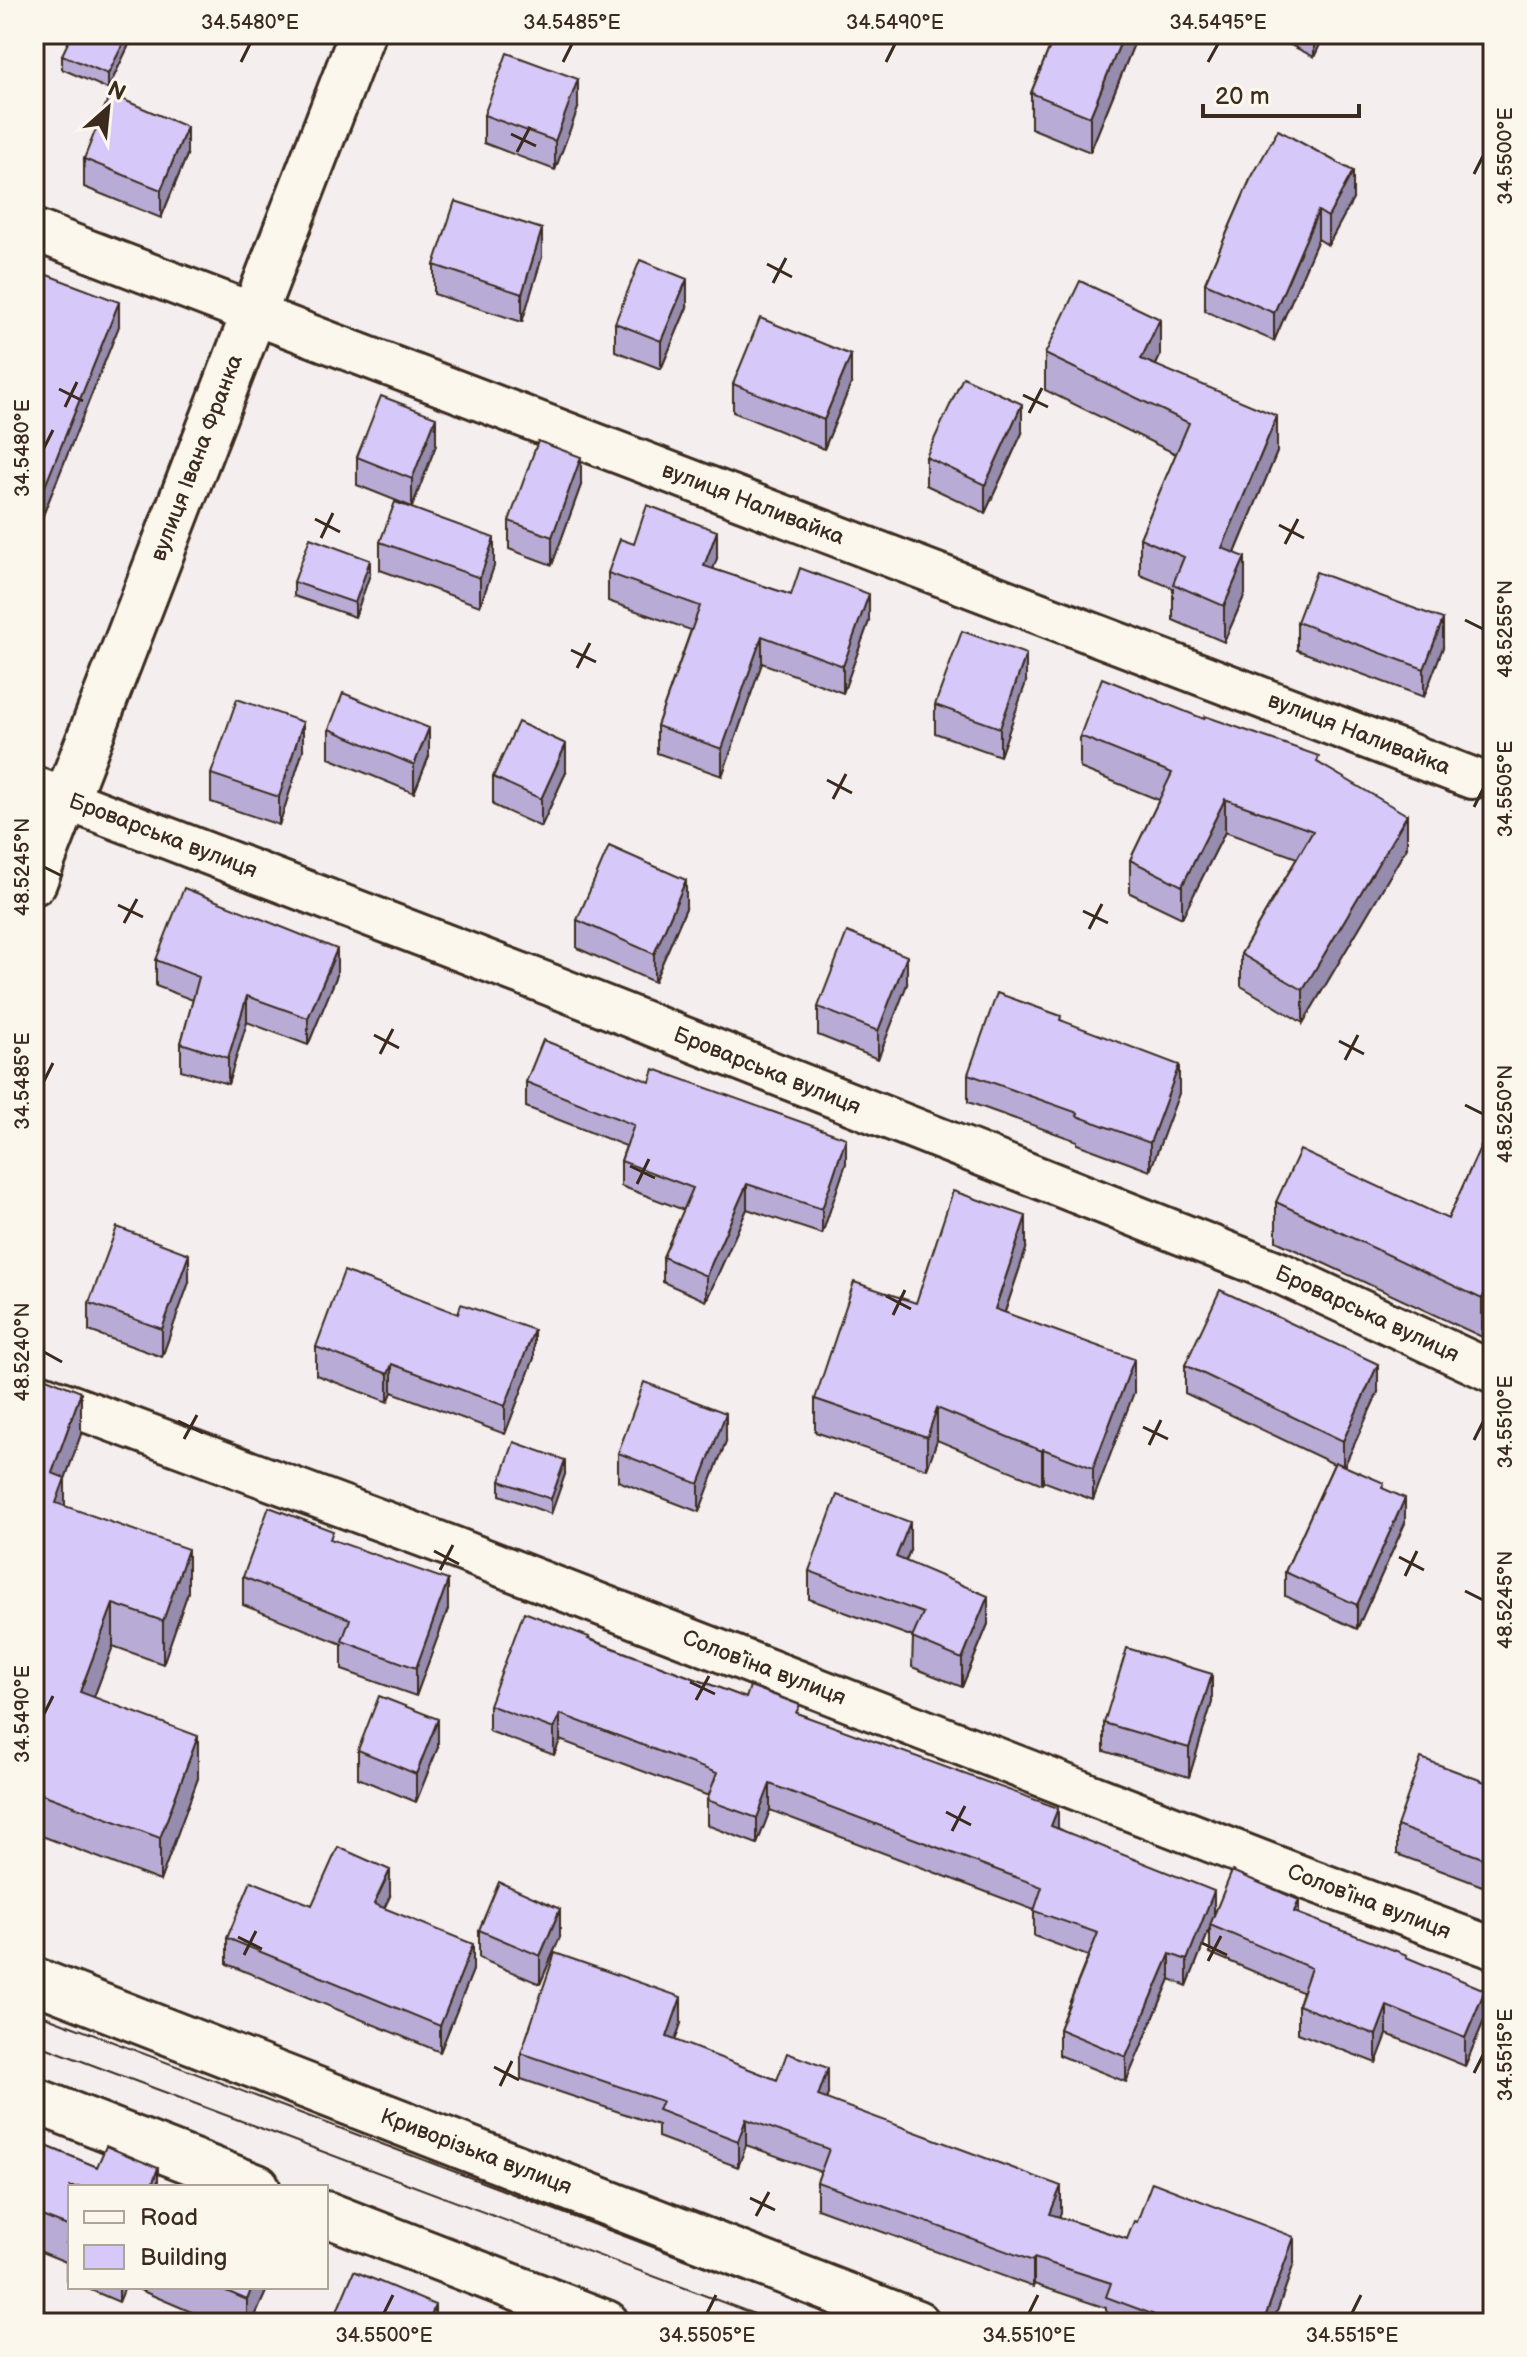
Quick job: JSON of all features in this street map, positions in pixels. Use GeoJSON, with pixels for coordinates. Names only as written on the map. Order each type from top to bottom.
{"type":"FeatureCollection","features":[{"type":"Feature","properties":{"kind":"main road","name":"вулиця Івана Франка"},"geometry":{"type":"LineString","coordinates":[[34,882],[49,793],[253,313],[362,34]]}},
{"type":"Feature","properties":{"kind":"main road","name":"Криворізька вулиця"},"geometry":{"type":"LineString","coordinates":[[34,1980],[917,2323]]}},
{"type":"Feature","properties":{"kind":"main road"},"geometry":{"type":"LineString","coordinates":[[34,2100],[252,2185]]}},
{"type":"Feature","properties":{"kind":"main road"},"geometry":{"type":"LineString","coordinates":[[328,2215],[606,2323]]}},
{"type":"Feature","properties":{"kind":"street","name":"вулиця Наливайка"},"geometry":{"type":"LineString","coordinates":[[34,230],[1472,778]]}},
{"type":"Feature","properties":{"kind":"street","name":"Броварська вулиця"},"geometry":{"type":"LineString","coordinates":[[49,793],[543,982],[1280,1273],[1493,1372]]}},
{"type":"Feature","properties":{"kind":"street","name":"Соловʼїна вулиця"},"geometry":{"type":"LineString","coordinates":[[34,1392],[455,1548],[1493,1948]]}},
{"type":"Feature","properties":{"kind":"building"},"geometry":{"type":"Polygon","coordinates":[[[72,34],[128,34],[108,74],[62,55],[72,34]]]}},
{"type":"Feature","properties":{"kind":"building"},"geometry":{"type":"Polygon","coordinates":[[[1055,34],[1124,34],[1090,117],[1031,93],[1055,34]]]}},
{"type":"Feature","properties":{"kind":"building"},"geometry":{"type":"Polygon","coordinates":[[[507,53],[578,79],[555,141],[484,115],[507,53]]]}},
{"type":"Feature","properties":{"kind":"building"},"geometry":{"type":"Polygon","coordinates":[[[110,94],[187,127],[161,190],[84,159],[110,94]]]}},
{"type":"Feature","properties":{"kind":"building"},"geometry":{"type":"Polygon","coordinates":[[[1278,130],[1353,171],[1328,217],[1318,211],[1274,313],[1205,283],[1250,180],[1278,130]]]}},
{"type":"Feature","properties":{"kind":"building"},"geometry":{"type":"Polygon","coordinates":[[[455,201],[542,229],[522,294],[434,265],[455,201]]]}},
{"type":"Feature","properties":{"kind":"building"},"geometry":{"type":"Polygon","coordinates":[[[640,260],[687,279],[661,341],[615,323],[640,260]]]}},
{"type":"Feature","properties":{"kind":"building"},"geometry":{"type":"Polygon","coordinates":[[[34,270],[119,302],[39,501],[34,499],[34,270]]]}},
{"type":"Feature","properties":{"kind":"building"},"geometry":{"type":"Polygon","coordinates":[[[1080,281],[1160,319],[1141,359],[1277,416],[1222,548],[1245,557],[1224,606],[1173,584],[1184,557],[1140,538],[1189,423],[1045,354],[1080,281]]]}},
{"type":"Feature","properties":{"kind":"building"},"geometry":{"type":"Polygon","coordinates":[[[760,318],[851,355],[824,420],[733,384],[760,318]]]}},
{"type":"Feature","properties":{"kind":"building"},"geometry":{"type":"Polygon","coordinates":[[[963,377],[1022,404],[985,485],[926,457],[963,377]]]}},
{"type":"Feature","properties":{"kind":"building"},"geometry":{"type":"Polygon","coordinates":[[[381,396],[436,417],[412,479],[357,457],[381,396]]]}},
{"type":"Feature","properties":{"kind":"building"},"geometry":{"type":"Polygon","coordinates":[[[538,441],[581,457],[552,537],[509,521],[538,441]]]}},
{"type":"Feature","properties":{"kind":"building"},"geometry":{"type":"Polygon","coordinates":[[[395,502],[494,538],[480,578],[380,542],[395,502]]]}},
{"type":"Feature","properties":{"kind":"building"},"geometry":{"type":"Polygon","coordinates":[[[647,505],[717,531],[704,566],[791,595],[800,568],[869,594],[843,666],[762,636],[722,749],[657,726],[700,606],[608,573],[620,539],[634,544],[647,505]]]}},
{"type":"Feature","properties":{"kind":"building"},"geometry":{"type":"Polygon","coordinates":[[[310,538],[370,560],[355,603],[294,582],[310,538]]]}},
{"type":"Feature","properties":{"kind":"building"},"geometry":{"type":"Polygon","coordinates":[[[1316,572],[1443,619],[1424,669],[1297,622],[1316,572]]]}},
{"type":"Feature","properties":{"kind":"building"},"geometry":{"type":"Polygon","coordinates":[[[962,631],[1026,654],[1000,728],[935,705],[962,631]]]}},
{"type":"Feature","properties":{"kind":"building"},"geometry":{"type":"Polygon","coordinates":[[[1102,678],[1204,719],[1205,716],[1319,756],[1317,762],[1407,815],[1303,990],[1241,954],[1313,831],[1225,799],[1182,886],[1130,860],[1172,773],[1080,736],[1102,678]]]}},
{"type":"Feature","properties":{"kind":"building"},"geometry":{"type":"Polygon","coordinates":[[[343,693],[429,728],[414,765],[329,729],[343,693]]]}},
{"type":"Feature","properties":{"kind":"building"},"geometry":{"type":"Polygon","coordinates":[[[237,699],[303,722],[279,797],[211,774],[237,699]]]}},
{"type":"Feature","properties":{"kind":"building"},"geometry":{"type":"Polygon","coordinates":[[[518,722],[566,744],[541,799],[493,777],[518,722]]]}},
{"type":"Feature","properties":{"kind":"building"},"geometry":{"type":"Polygon","coordinates":[[[609,846],[686,880],[654,954],[577,920],[609,846]]]}},
{"type":"Feature","properties":{"kind":"building"},"geometry":{"type":"Polygon","coordinates":[[[184,888],[337,949],[308,1018],[247,996],[228,1058],[181,1043],[199,977],[156,960],[184,888]]]}},
{"type":"Feature","properties":{"kind":"building"},"geometry":{"type":"Polygon","coordinates":[[[847,932],[907,956],[878,1031],[818,1007],[847,932]]]}},
{"type":"Feature","properties":{"kind":"building"},"geometry":{"type":"Polygon","coordinates":[[[997,993],[1179,1065],[1150,1143],[1077,1116],[1078,1113],[968,1074],[997,993]]]}},
{"type":"Feature","properties":{"kind":"building"},"geometry":{"type":"Polygon","coordinates":[[[543,1040],[650,1082],[654,1069],[846,1138],[822,1209],[747,1184],[706,1276],[663,1257],[693,1188],[621,1161],[634,1125],[526,1082],[543,1040]]]}},
{"type":"Feature","properties":{"kind":"building"},"geometry":{"type":"Polygon","coordinates":[[[1493,1119],[1493,1276],[1482,1299],[1276,1202],[1300,1150],[1448,1219],[1493,1119]]]}},
{"type":"Feature","properties":{"kind":"building"},"geometry":{"type":"Polygon","coordinates":[[[953,1191],[1026,1216],[995,1309],[1134,1359],[1093,1468],[1042,1451],[937,1408],[927,1437],[815,1399],[854,1282],[916,1303],[953,1191]]]}},
{"type":"Feature","properties":{"kind":"building"},"geometry":{"type":"Polygon","coordinates":[[[117,1227],[189,1254],[162,1329],[89,1303],[117,1227]]]}},
{"type":"Feature","properties":{"kind":"building"},"geometry":{"type":"Polygon","coordinates":[[[344,1271],[458,1314],[461,1304],[534,1330],[505,1406],[392,1364],[388,1374],[316,1347],[344,1271]]]}},
{"type":"Feature","properties":{"kind":"building"},"geometry":{"type":"Polygon","coordinates":[[[1220,1290],[1378,1364],[1343,1441],[1185,1365],[1220,1290]]]}},
{"type":"Feature","properties":{"kind":"building"},"geometry":{"type":"Polygon","coordinates":[[[34,1373],[81,1392],[52,1473],[65,1478],[56,1503],[188,1549],[163,1621],[113,1604],[80,1692],[198,1736],[160,1838],[34,1791],[34,1373]]]}},
{"type":"Feature","properties":{"kind":"building"},"geometry":{"type":"Polygon","coordinates":[[[644,1382],[726,1413],[699,1484],[618,1453],[644,1382]]]}},
{"type":"Feature","properties":{"kind":"building"},"geometry":{"type":"Polygon","coordinates":[[[514,1442],[565,1460],[551,1499],[500,1481],[514,1442]]]}},
{"type":"Feature","properties":{"kind":"building"},"geometry":{"type":"Polygon","coordinates":[[[1335,1462],[1384,1483],[1382,1488],[1405,1498],[1357,1605],[1285,1572],[1335,1462]]]}},
{"type":"Feature","properties":{"kind":"building"},"geometry":{"type":"Polygon","coordinates":[[[837,1495],[910,1522],[896,1557],[988,1596],[962,1659],[912,1638],[923,1613],[809,1571],[837,1495]]]}},
{"type":"Feature","properties":{"kind":"building"},"geometry":{"type":"Polygon","coordinates":[[[269,1507],[333,1531],[330,1539],[448,1580],[416,1668],[342,1641],[350,1619],[243,1577],[269,1507]]]}},
{"type":"Feature","properties":{"kind":"building"},"geometry":{"type":"Polygon","coordinates":[[[524,1612],[746,1698],[750,1686],[800,1705],[796,1713],[1058,1808],[1051,1826],[1214,1891],[1187,1960],[1170,1954],[1126,2057],[1059,2029],[1098,1933],[1034,1911],[1042,1887],[770,1784],[757,1818],[707,1800],[717,1773],[560,1714],[554,1729],[489,1705],[524,1612]]]}},
{"type":"Feature","properties":{"kind":"building"},"geometry":{"type":"Polygon","coordinates":[[[1127,1648],[1212,1674],[1189,1748],[1104,1723],[1127,1648]]]}},
{"type":"Feature","properties":{"kind":"building"},"geometry":{"type":"Polygon","coordinates":[[[379,1696],[438,1719],[416,1774],[358,1750],[379,1696]]]}},
{"type":"Feature","properties":{"kind":"building"},"geometry":{"type":"Polygon","coordinates":[[[1421,1758],[1493,1785],[1493,1862],[1397,1826],[1421,1758]]]}},
{"type":"Feature","properties":{"kind":"building"},"geometry":{"type":"Polygon","coordinates":[[[338,1847],[390,1870],[374,1904],[473,1944],[440,2026],[227,1938],[251,1881],[312,1905],[338,1847]]]}},
{"type":"Feature","properties":{"kind":"building"},"geometry":{"type":"Polygon","coordinates":[[[1232,1871],[1299,1900],[1294,1912],[1407,1955],[1485,1990],[1465,2038],[1387,2006],[1376,2035],[1298,2005],[1311,1968],[1210,1925],[1232,1871]]]}},
{"type":"Feature","properties":{"kind":"building"},"geometry":{"type":"Polygon","coordinates":[[[499,1882],[560,1909],[540,1956],[479,1930],[499,1882]]]}},
{"type":"Feature","properties":{"kind":"building"},"geometry":{"type":"Polygon","coordinates":[[[555,1953],[681,1997],[667,2037],[777,2080],[787,2053],[828,2068],[818,2096],[1061,2186],[1050,2214],[1127,2239],[1152,2182],[1294,2237],[1263,2323],[1201,2323],[1181,2316],[1176,2323],[1106,2297],[1111,2283],[1034,2258],[1033,2261],[817,2182],[829,2149],[746,2119],[738,2141],[658,2110],[662,2101],[521,2053],[555,1953]]]}},
{"type":"Feature","properties":{"kind":"building"},"geometry":{"type":"Polygon","coordinates":[[[34,2141],[97,2167],[106,2146],[158,2168],[152,2185],[68,2185],[68,2226],[34,2213],[34,2141]]]}},
{"type":"Feature","properties":{"kind":"building"},"geometry":{"type":"Polygon","coordinates":[[[354,2271],[435,2305],[428,2323],[332,2323],[354,2271]]]}},
{"type":"Feature","properties":{"kind":"building"},"geometry":{"type":"Polygon","coordinates":[[[222,2289],[251,2289],[247,2300],[222,2289]]]}},
{"type":"Feature","properties":{"kind":"tram line"},"geometry":{"type":"LineString","coordinates":[[34,2012],[853,2323]]}},
{"type":"Feature","properties":{"kind":"tram line"},"geometry":{"type":"LineString","coordinates":[[34,2043],[778,2323]]}}]}
